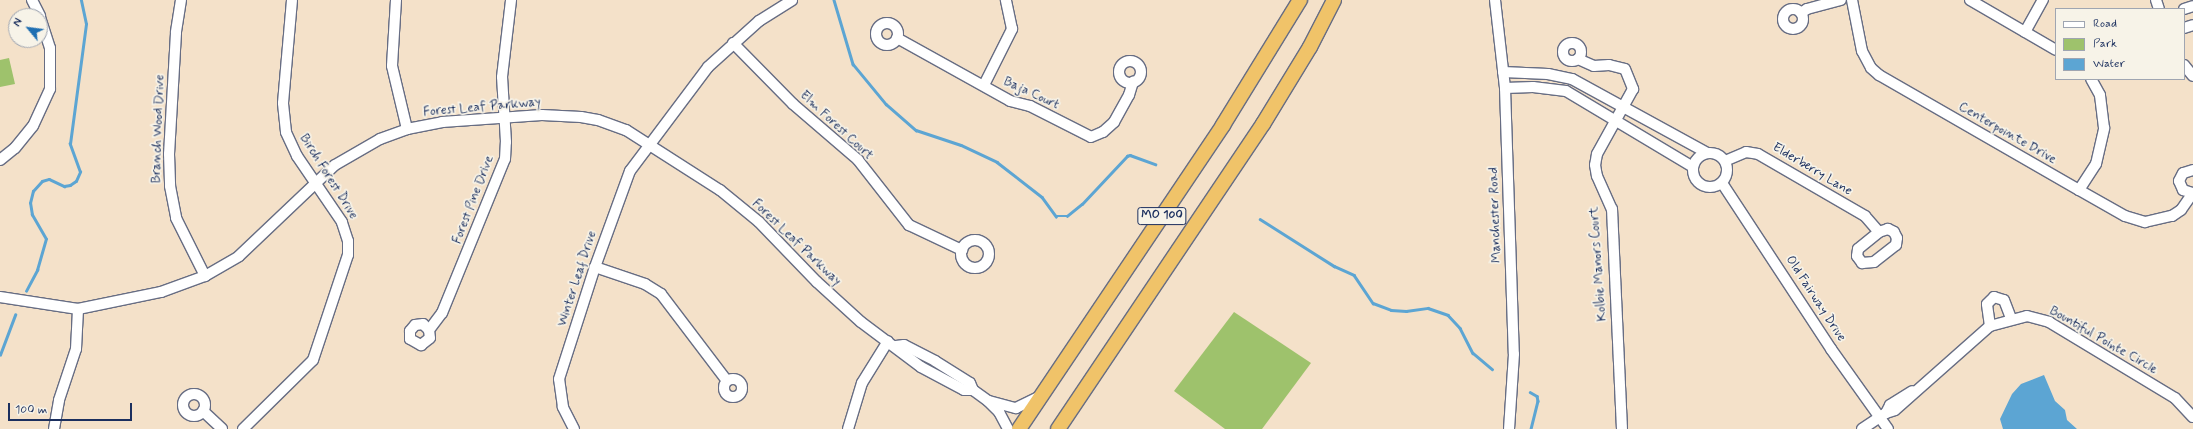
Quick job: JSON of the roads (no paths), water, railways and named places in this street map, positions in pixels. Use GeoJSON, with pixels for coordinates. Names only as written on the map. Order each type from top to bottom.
{"type":"FeatureCollection","features":[{"type":"Feature","properties":{"kind":"highway","name":"MO 100"},"geometry":{"type":"LineString","coordinates":[[1019,429],[1039,396],[1223,125],[1300,0]]}},
{"type":"Feature","properties":{"kind":"highway","name":"MO 100"},"geometry":{"type":"LineString","coordinates":[[1058,429],[1263,124],[1310,47],[1334,0]]}},
{"type":"Feature","properties":{"kind":"street","name":"Branch Wood Drive"},"geometry":{"type":"LineString","coordinates":[[181,0],[176,40],[169,154],[170,186],[176,218],[205,276]]}},
{"type":"Feature","properties":{"kind":"street","name":"Birch Forest Drive"},"geometry":{"type":"LineString","coordinates":[[243,429],[312,360],[338,289],[348,255],[346,232],[317,181],[290,144],[284,122],[283,103],[292,0]]}},
{"type":"Feature","properties":{"kind":"street"},"geometry":{"type":"LineString","coordinates":[[396,0],[392,66],[407,129]]}},
{"type":"Feature","properties":{"kind":"street","name":"Forest Pine Drive"},"geometry":{"type":"LineString","coordinates":[[429,330],[442,313],[500,174],[506,142],[502,77],[511,0]]}},
{"type":"Feature","properties":{"kind":"street","name":"Winter Leaf Drive"},"geometry":{"type":"LineString","coordinates":[[573,428],[563,406],[559,380],[595,267],[622,189],[630,171],[708,67],[733,42],[758,21],[792,0]]}},
{"type":"Feature","properties":{"kind":"street"},"geometry":{"type":"LineString","coordinates":[[984,85],[1012,29],[1006,0]]}},
{"type":"Feature","properties":{"kind":"street","name":"Manchester Road"},"geometry":{"type":"LineString","coordinates":[[1495,0],[1505,88],[1514,354],[1509,429]]}},
{"type":"Feature","properties":{"kind":"street"},"geometry":{"type":"LineString","coordinates":[[1801,13],[1807,9],[1840,0]]}},
{"type":"Feature","properties":{"kind":"street","name":"Centerpointe Drive"},"geometry":{"type":"LineString","coordinates":[[1852,0],[1862,51],[1871,68],[1879,75],[2125,216],[2145,222],[2172,216],[2181,210],[2192,193],[2183,190],[2179,182],[2183,172],[2193,170]]}},
{"type":"Feature","properties":{"kind":"street"},"geometry":{"type":"LineString","coordinates":[[1970,0],[2055,49]]}},
{"type":"Feature","properties":{"kind":"street"},"geometry":{"type":"LineString","coordinates":[[2025,32],[2043,0]]}},
{"type":"Feature","properties":{"kind":"street","name":"Baja Court"},"geometry":{"type":"LineString","coordinates":[[897,38],[984,85],[1010,101],[1030,106],[1091,136],[1103,132],[1114,122],[1129,95],[1133,82]]}},
{"type":"Feature","properties":{"kind":"street"},"geometry":{"type":"LineString","coordinates":[[0,160],[15,148],[33,126],[50,89],[50,48],[48,42]]}},
{"type":"Feature","properties":{"kind":"street","name":"Elm Forest Court"},"geometry":{"type":"LineString","coordinates":[[733,42],[793,104],[858,160],[909,224],[962,250]]}},
{"type":"Feature","properties":{"kind":"street","name":"Kolbie Manors Court"},"geometry":{"type":"LineString","coordinates":[[1578,59],[1594,66],[1618,66],[1628,73],[1633,89],[1615,119],[1597,154],[1595,165],[1597,176],[1612,209],[1622,429]]}},
{"type":"Feature","properties":{"kind":"street"},"geometry":{"type":"LineString","coordinates":[[2185,66],[2193,76]]}},
{"type":"Feature","properties":{"kind":"street"},"geometry":{"type":"LineString","coordinates":[[1503,72],[1548,74],[1572,78],[1707,153],[1719,155],[1725,161],[1727,172],[1722,183],[1712,187],[1701,184],[1696,180],[1693,167],[1699,157],[1707,153]]}},
{"type":"Feature","properties":{"kind":"street"},"geometry":{"type":"LineString","coordinates":[[2079,190],[2096,164],[2104,128],[2100,95],[2092,80]]}},
{"type":"Feature","properties":{"kind":"street"},"geometry":{"type":"LineString","coordinates":[[1505,88],[1533,87],[1566,91],[1693,167]]}},
{"type":"Feature","properties":{"kind":"street","name":"Forest Leaf Parkway"},"geometry":{"type":"LineString","coordinates":[[0,297],[78,309],[146,296],[205,276],[239,256],[317,181],[336,166],[368,145],[407,129],[442,122],[505,117],[560,115],[598,120],[626,130],[720,190],[759,222],[823,287],[861,322],[892,343],[904,344],[970,383],[973,390],[988,401],[999,412],[1008,429]]}},
{"type":"Feature","properties":{"kind":"street","name":"Elderberry Lane"},"geometry":{"type":"LineString","coordinates":[[1725,161],[1746,152],[1764,156],[1865,216],[1879,232]]}},
{"type":"Feature","properties":{"kind":"street","name":"Old Fairway Drive"},"geometry":{"type":"LineString","coordinates":[[1722,183],[1831,349],[1883,415],[1888,429]]}},
{"type":"Feature","properties":{"kind":"street"},"geometry":{"type":"LineString","coordinates":[[595,267],[645,284],[662,294],[727,381]]}},
{"type":"Feature","properties":{"kind":"street"},"geometry":{"type":"LineString","coordinates":[[1990,326],[1987,304],[1994,297],[2004,300],[2011,318]]}},
{"type":"Feature","properties":{"kind":"street"},"geometry":{"type":"LineString","coordinates":[[54,429],[59,400],[76,349],[78,309]]}},
{"type":"Feature","properties":{"kind":"street","name":"Bountiful Pointe Circle"},"geometry":{"type":"LineString","coordinates":[[1862,429],[1883,415],[1895,410],[1917,388],[1990,326],[2011,318],[2027,316],[2048,322],[2175,398],[2193,417]]}},
{"type":"Feature","properties":{"kind":"street"},"geometry":{"type":"LineString","coordinates":[[848,429],[862,383],[892,343]]}},
{"type":"Feature","properties":{"kind":"street","name":"Forest Leaf Parkway"},"geometry":{"type":"LineString","coordinates":[[988,401],[1016,408],[1039,396]]}},
{"type":"Feature","properties":{"kind":"street"},"geometry":{"type":"LineString","coordinates":[[203,411],[222,429]]}},
{"type":"Feature","properties":{"kind":"street"},"geometry":{"type":"LineString","coordinates":[[1873,429],[1883,415]]}},
{"type":"Feature","properties":{"kind":"water"},"geometry":{"type":"Polygon","coordinates":[[[2044,375],[2055,401],[2065,410],[2067,420],[2077,429],[2003,429],[2000,419],[2012,394],[2021,384],[2044,375]]]}},
{"type":"Feature","properties":{"kind":"waterway"},"geometry":{"type":"LineString","coordinates":[[26,291],[37,270],[46,239],[32,215],[30,203],[33,191],[42,181],[49,179],[64,186],[70,185],[76,181],[80,172],[70,144],[86,24],[81,0]]}},
{"type":"Feature","properties":{"kind":"waterway"},"geometry":{"type":"LineString","coordinates":[[834,0],[853,64],[886,104],[916,130],[961,145],[997,162],[1042,197],[1056,216],[1067,216],[1082,204],[1127,156],[1130,155],[1155,164]]}},
{"type":"Feature","properties":{"kind":"waterway"},"geometry":{"type":"LineString","coordinates":[[1260,219],[1334,266],[1354,275],[1373,303],[1391,310],[1406,311],[1428,308],[1448,315],[1460,328],[1473,353],[1492,369]]}},
{"type":"Feature","properties":{"kind":"waterway"},"geometry":{"type":"LineString","coordinates":[[0,355],[15,315]]}},
{"type":"Feature","properties":{"kind":"waterway"},"geometry":{"type":"LineString","coordinates":[[1530,392],[1537,396],[1538,401],[1531,429]]}}]}
